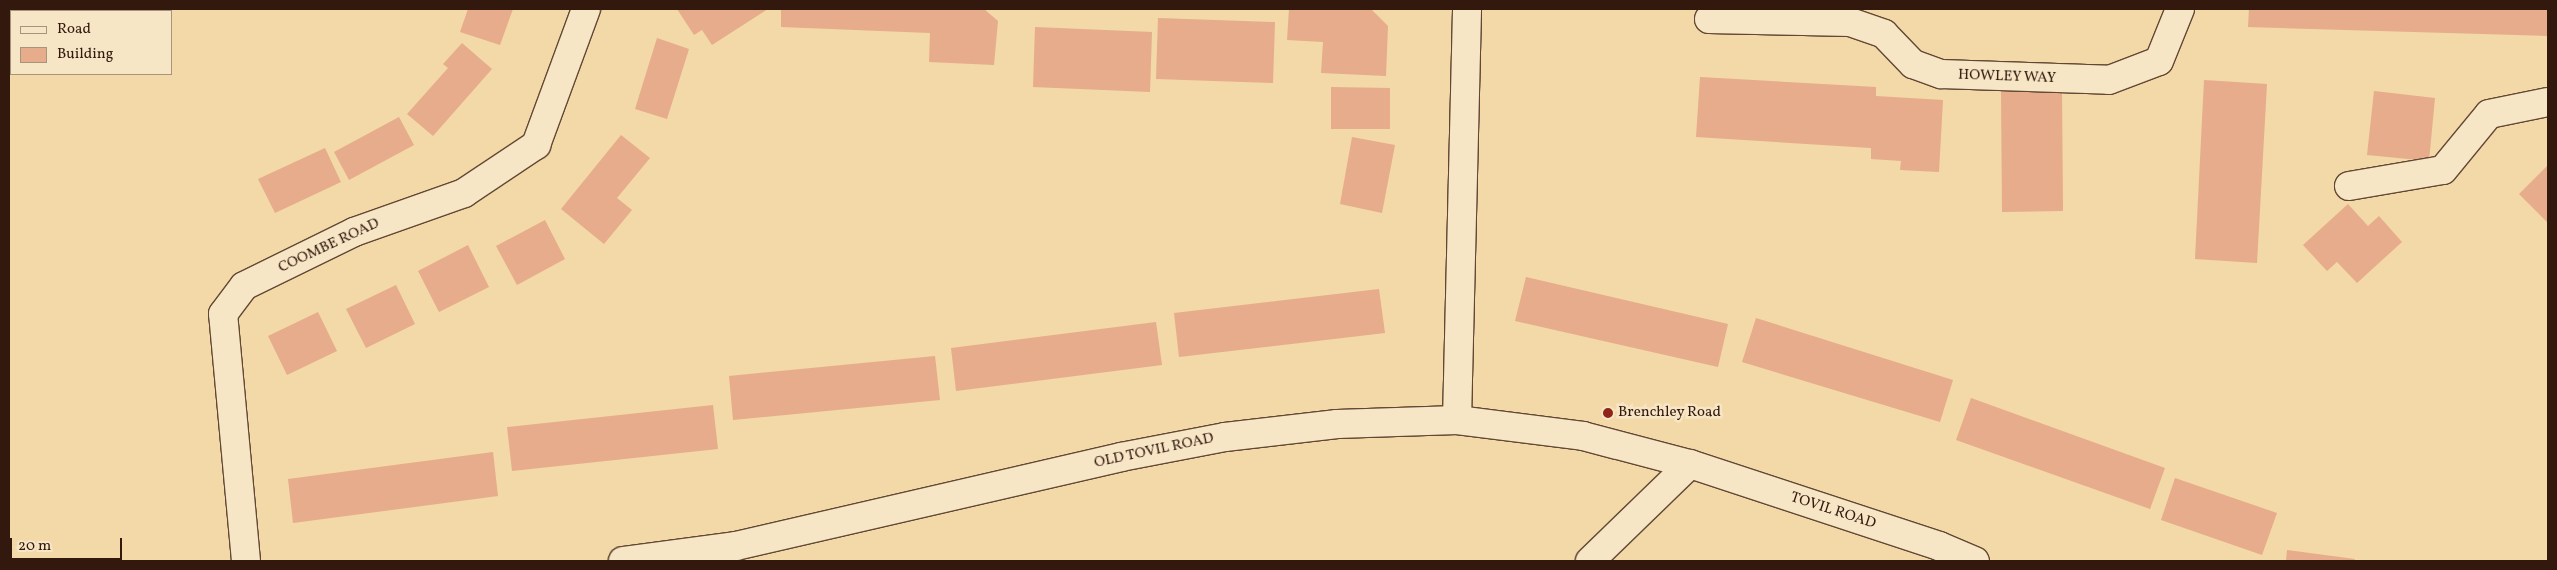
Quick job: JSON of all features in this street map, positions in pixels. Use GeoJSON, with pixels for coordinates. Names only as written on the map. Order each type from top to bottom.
{"type":"FeatureCollection","features":[{"type":"Feature","properties":{"kind":"street","name":"COOMBE ROAD"},"geometry":{"type":"LineString","coordinates":[[246,561],[223,314],[244,286],[354,232],[464,193],[536,145],[586,9]]}},
{"type":"Feature","properties":{"kind":"street"},"geometry":{"type":"LineString","coordinates":[[1457,420],[1466,9]]}},
{"type":"Feature","properties":{"kind":"street","name":"HOWLEY WAY"},"geometry":{"type":"LineString","coordinates":[[1709,19],[1811,14],[1850,22],[1884,34],[1913,64],[1941,74],[2108,80],[2159,61],[2180,9]]}},
{"type":"Feature","properties":{"kind":"street"},"geometry":{"type":"LineString","coordinates":[[2349,186],[2443,170],[2489,114],[2548,102]]}},
{"type":"Feature","properties":{"kind":"street","name":"OLD TOVIL ROAD"},"geometry":{"type":"LineString","coordinates":[[623,561],[736,546],[1112,460],[1225,437],[1337,424],[1457,420],[1583,436],[1690,464]]}},
{"type":"Feature","properties":{"kind":"street"},"geometry":{"type":"LineString","coordinates":[[1590,561],[1690,464]]}},
{"type":"Feature","properties":{"kind":"street","name":"TOVIL ROAD"},"geometry":{"type":"LineString","coordinates":[[1690,464],[1939,546],[1974,561]]}},
{"type":"Feature","properties":{"kind":"building"},"geometry":{"type":"Polygon","coordinates":[[[468,9],[513,9],[500,45],[460,32],[468,9]]]}},
{"type":"Feature","properties":{"kind":"building"},"geometry":{"type":"Polygon","coordinates":[[[677,9],[768,9],[712,45],[702,30],[694,35],[677,9]]]}},
{"type":"Feature","properties":{"kind":"building"},"geometry":{"type":"Polygon","coordinates":[[[781,9],[984,9],[998,21],[994,65],[929,62],[930,33],[781,27],[781,9]]]}},
{"type":"Feature","properties":{"kind":"building"},"geometry":{"type":"Polygon","coordinates":[[[1289,9],[1371,9],[1388,26],[1386,76],[1321,73],[1323,42],[1287,40],[1289,9]]]}},
{"type":"Feature","properties":{"kind":"building"},"geometry":{"type":"Polygon","coordinates":[[[2249,9],[2548,9],[2548,36],[2248,27],[2249,9]]]}},
{"type":"Feature","properties":{"kind":"building"},"geometry":{"type":"Polygon","coordinates":[[[1158,18],[1275,22],[1273,83],[1156,79],[1158,18]]]}},
{"type":"Feature","properties":{"kind":"building"},"geometry":{"type":"Polygon","coordinates":[[[1035,27],[1152,32],[1150,92],[1033,87],[1035,27]]]}},
{"type":"Feature","properties":{"kind":"building"},"geometry":{"type":"Polygon","coordinates":[[[657,38],[689,49],[667,119],[635,109],[657,38]]]}},
{"type":"Feature","properties":{"kind":"building"},"geometry":{"type":"Polygon","coordinates":[[[462,43],[492,69],[433,136],[407,114],[448,68],[443,64],[462,43]]]}},
{"type":"Feature","properties":{"kind":"building"},"geometry":{"type":"Polygon","coordinates":[[[1700,77],[1876,87],[1876,96],[1943,100],[1939,172],[1900,170],[1901,161],[1871,159],[1871,148],[1696,137],[1700,77]]]}},
{"type":"Feature","properties":{"kind":"building"},"geometry":{"type":"Polygon","coordinates":[[[2204,80],[2267,84],[2257,263],[2195,259],[2204,80]]]}},
{"type":"Feature","properties":{"kind":"building"},"geometry":{"type":"Polygon","coordinates":[[[1331,87],[1390,88],[1390,129],[1331,129],[1331,87]]]}},
{"type":"Feature","properties":{"kind":"building"},"geometry":{"type":"Polygon","coordinates":[[[2001,91],[2062,91],[2063,211],[2002,212],[2001,91]]]}},
{"type":"Feature","properties":{"kind":"building"},"geometry":{"type":"Polygon","coordinates":[[[2374,91],[2435,98],[2429,161],[2367,155],[2374,91]]]}},
{"type":"Feature","properties":{"kind":"building"},"geometry":{"type":"Polygon","coordinates":[[[399,117],[414,145],[349,180],[334,152],[399,117]]]}},
{"type":"Feature","properties":{"kind":"building"},"geometry":{"type":"Polygon","coordinates":[[[621,135],[650,158],[617,198],[632,210],[604,244],[561,209],[621,135]]]}},
{"type":"Feature","properties":{"kind":"building"},"geometry":{"type":"Polygon","coordinates":[[[1352,137],[1395,145],[1382,213],[1340,204],[1352,137]]]}},
{"type":"Feature","properties":{"kind":"building"},"geometry":{"type":"Polygon","coordinates":[[[325,148],[341,182],[275,213],[258,179],[325,148]]]}},
{"type":"Feature","properties":{"kind":"building"},"geometry":{"type":"Polygon","coordinates":[[[2548,165],[2548,223],[2519,194],[2548,165]]]}},
{"type":"Feature","properties":{"kind":"building"},"geometry":{"type":"Polygon","coordinates":[[[2348,204],[2368,226],[2379,216],[2402,242],[2357,283],[2337,262],[2327,271],[2303,245],[2348,204]]]}},
{"type":"Feature","properties":{"kind":"building"},"geometry":{"type":"Polygon","coordinates":[[[545,220],[565,259],[517,285],[496,246],[545,220]]]}},
{"type":"Feature","properties":{"kind":"building"},"geometry":{"type":"Polygon","coordinates":[[[468,245],[489,287],[439,312],[418,271],[468,245]]]}},
{"type":"Feature","properties":{"kind":"building"},"geometry":{"type":"Polygon","coordinates":[[[1526,277],[1728,324],[1718,367],[1515,321],[1526,277]]]}},
{"type":"Feature","properties":{"kind":"building"},"geometry":{"type":"Polygon","coordinates":[[[396,285],[415,324],[366,348],[346,309],[396,285]]]}},
{"type":"Feature","properties":{"kind":"building"},"geometry":{"type":"Polygon","coordinates":[[[1379,289],[1385,333],[1179,357],[1174,313],[1379,289]]]}},
{"type":"Feature","properties":{"kind":"building"},"geometry":{"type":"Polygon","coordinates":[[[318,312],[337,351],[287,375],[268,336],[318,312]]]}},
{"type":"Feature","properties":{"kind":"building"},"geometry":{"type":"Polygon","coordinates":[[[1756,318],[1953,380],[1940,422],[1742,362],[1756,318]]]}},
{"type":"Feature","properties":{"kind":"building"},"geometry":{"type":"Polygon","coordinates":[[[1156,322],[1162,365],[956,391],[951,348],[1156,322]]]}},
{"type":"Feature","properties":{"kind":"building"},"geometry":{"type":"Polygon","coordinates":[[[935,356],[940,400],[733,420],[729,376],[935,356]]]}},
{"type":"Feature","properties":{"kind":"building"},"geometry":{"type":"Polygon","coordinates":[[[1971,398],[2165,468],[2150,509],[1956,440],[1971,398]]]}},
{"type":"Feature","properties":{"kind":"building"},"geometry":{"type":"Polygon","coordinates":[[[713,405],[718,449],[512,471],[507,427],[713,405]]]}},
{"type":"Feature","properties":{"kind":"building"},"geometry":{"type":"Polygon","coordinates":[[[493,452],[498,496],[293,523],[288,479],[493,452]]]}},
{"type":"Feature","properties":{"kind":"building"},"geometry":{"type":"Polygon","coordinates":[[[2175,478],[2277,513],[2262,555],[2161,520],[2175,478]]]}},
{"type":"Feature","properties":{"kind":"building"},"geometry":{"type":"Polygon","coordinates":[[[2287,550],[2355,559],[2354,561],[2286,561],[2287,550]]]}},
{"type":"Feature","properties":{"kind":"place","name":"Brenchley Road"},"geometry":{"type":"Point","coordinates":[1608,413]}}]}
